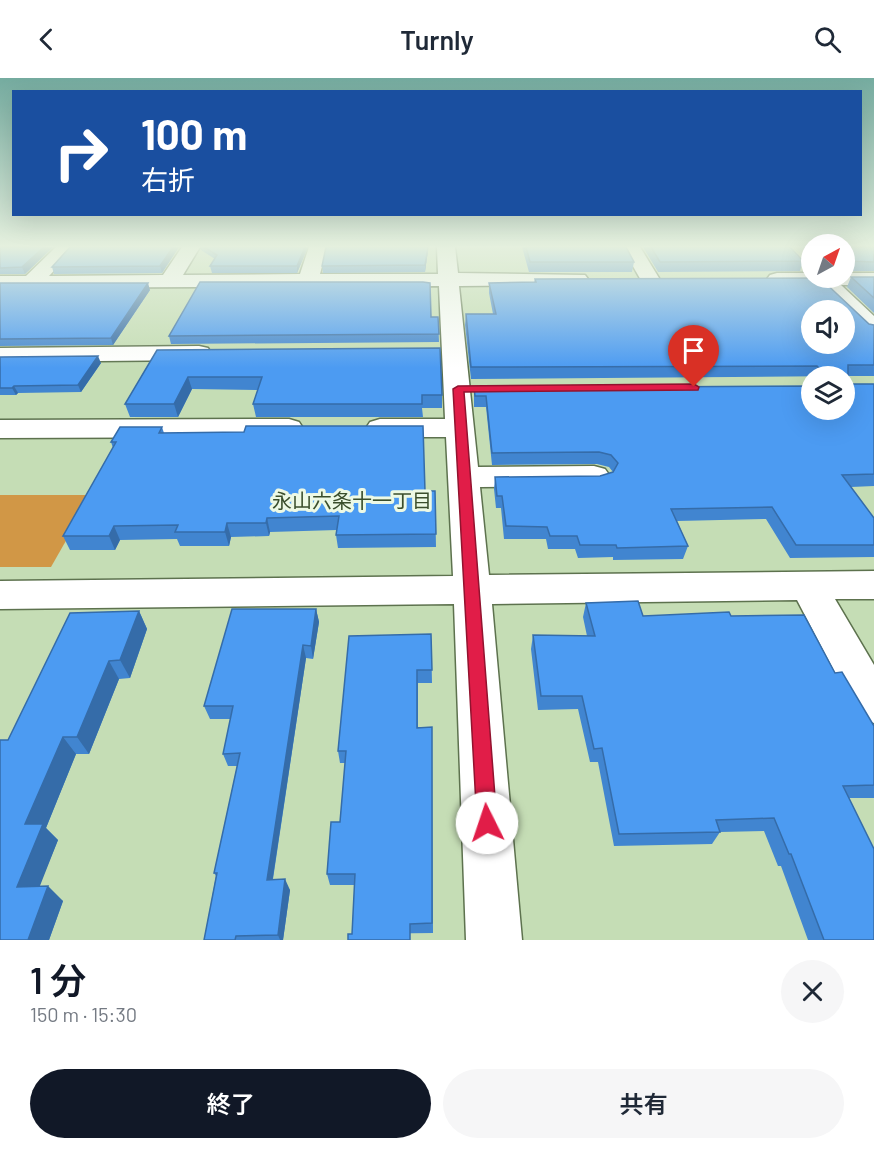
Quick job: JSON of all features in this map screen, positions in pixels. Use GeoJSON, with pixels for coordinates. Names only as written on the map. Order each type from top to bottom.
{"type":"FeatureCollection","features":[{"type":"Feature","properties":{"kind":"street"},"geometry":{"type":"LineString","coordinates":[[445,287],[441,351],[470,389],[460,428],[494,940]]}},
{"type":"Feature","properties":{"kind":"street"},"geometry":{"type":"LineString","coordinates":[[831,288],[874,328]]}},
{"type":"Feature","properties":{"kind":"street"},"geometry":{"type":"LineString","coordinates":[[0,355],[226,353]]}},
{"type":"Feature","properties":{"kind":"street"},"geometry":{"type":"LineString","coordinates":[[0,429],[318,428]]}},
{"type":"Feature","properties":{"kind":"street"},"geometry":{"type":"LineString","coordinates":[[354,428],[460,428]]}},
{"type":"Feature","properties":{"kind":"street"},"geometry":{"type":"LineString","coordinates":[[464,477],[597,476]]}},
{"type":"Feature","properties":{"kind":"street"},"geometry":{"type":"LineString","coordinates":[[0,595],[874,585]]}},
{"type":"Feature","properties":{"kind":"street"},"geometry":{"type":"LineString","coordinates":[[808,586],[874,704]]}},
{"type":"Feature","properties":{"kind":"shaded area"},"geometry":{"type":"Polygon","coordinates":[[[0,495],[92,495],[51,567],[0,567],[0,495]]]}},
{"type":"Feature","properties":{"kind":"building"},"geometry":{"type":"Polygon","coordinates":[[[0,287],[145,287],[111,338],[0,339],[0,287]]]}},
{"type":"Feature","properties":{"kind":"building"},"geometry":{"type":"Polygon","coordinates":[[[197,287],[430,287],[431,317],[438,317],[439,334],[169,336],[197,287]]]}},
{"type":"Feature","properties":{"kind":"building"},"geometry":{"type":"Polygon","coordinates":[[[490,287],[831,288],[843,300],[801,300],[801,354],[855,354],[855,311],[869,324],[874,325],[874,365],[471,367],[466,314],[496,314],[490,287]]]}},
{"type":"Feature","properties":{"kind":"building"},"geometry":{"type":"Polygon","coordinates":[[[862,287],[874,287],[874,298],[862,287]]]}},
{"type":"Feature","properties":{"kind":"building"},"geometry":{"type":"Polygon","coordinates":[[[440,348],[442,395],[422,395],[422,404],[253,404],[262,377],[188,377],[174,404],[125,404],[157,350],[440,348]]]}},
{"type":"Feature","properties":{"kind":"building"},"geometry":{"type":"Polygon","coordinates":[[[98,356],[78,385],[0,388],[0,357],[98,356]]]}},
{"type":"Feature","properties":{"kind":"building"},"geometry":{"type":"Polygon","coordinates":[[[855,384],[874,384],[874,474],[842,475],[874,518],[874,545],[796,545],[772,507],[671,509],[688,546],[617,548],[616,545],[580,545],[577,536],[550,536],[547,527],[506,526],[502,496],[497,496],[495,477],[600,476],[613,472],[618,463],[611,455],[599,452],[492,453],[486,396],[475,396],[474,388],[801,386],[801,420],[855,420],[855,384]]]}},
{"type":"Feature","properties":{"kind":"building"},"geometry":{"type":"Polygon","coordinates":[[[246,426],[423,426],[425,491],[435,491],[436,534],[336,535],[339,516],[267,518],[266,523],[227,523],[225,532],[175,532],[178,525],[114,526],[109,536],[63,536],[116,442],[111,442],[120,427],[162,427],[159,433],[244,432],[246,426]]]}},
{"type":"Feature","properties":{"kind":"building"},"geometry":{"type":"Polygon","coordinates":[[[638,601],[643,616],[729,612],[731,616],[804,615],[835,673],[842,672],[874,726],[874,785],[843,786],[874,849],[874,940],[824,940],[791,854],[789,854],[774,818],[716,820],[720,832],[619,834],[602,748],[594,749],[582,696],[541,696],[533,635],[595,636],[586,603],[638,601]]]}},
{"type":"Feature","properties":{"kind":"building"},"geometry":{"type":"Polygon","coordinates":[[[232,609],[316,609],[311,646],[303,645],[267,880],[285,879],[278,935],[236,936],[235,940],[204,940],[217,873],[214,873],[240,753],[223,754],[233,706],[204,706],[232,609]]]}},
{"type":"Feature","properties":{"kind":"building"},"geometry":{"type":"Polygon","coordinates":[[[139,611],[120,660],[109,661],[77,737],[63,737],[25,824],[43,824],[17,887],[48,886],[28,940],[0,940],[0,740],[8,740],[70,613],[139,611]]]}},
{"type":"Feature","properties":{"kind":"building"},"geometry":{"type":"Polygon","coordinates":[[[431,634],[432,670],[417,670],[417,728],[432,727],[432,923],[410,924],[410,940],[348,940],[348,934],[352,934],[355,874],[327,874],[331,822],[340,822],[346,751],[338,751],[349,636],[431,634]]]}},
{"type":"Feature","properties":{"kind":"district","name":"永山六条十一丁目"},"geometry":{"type":"Point","coordinates":[352,500]}},
{"type":"Feature","properties":{"kind":"route"},"geometry":{"type":"LineString","coordinates":[[487,823],[458,389],[694,387]]}}]}
